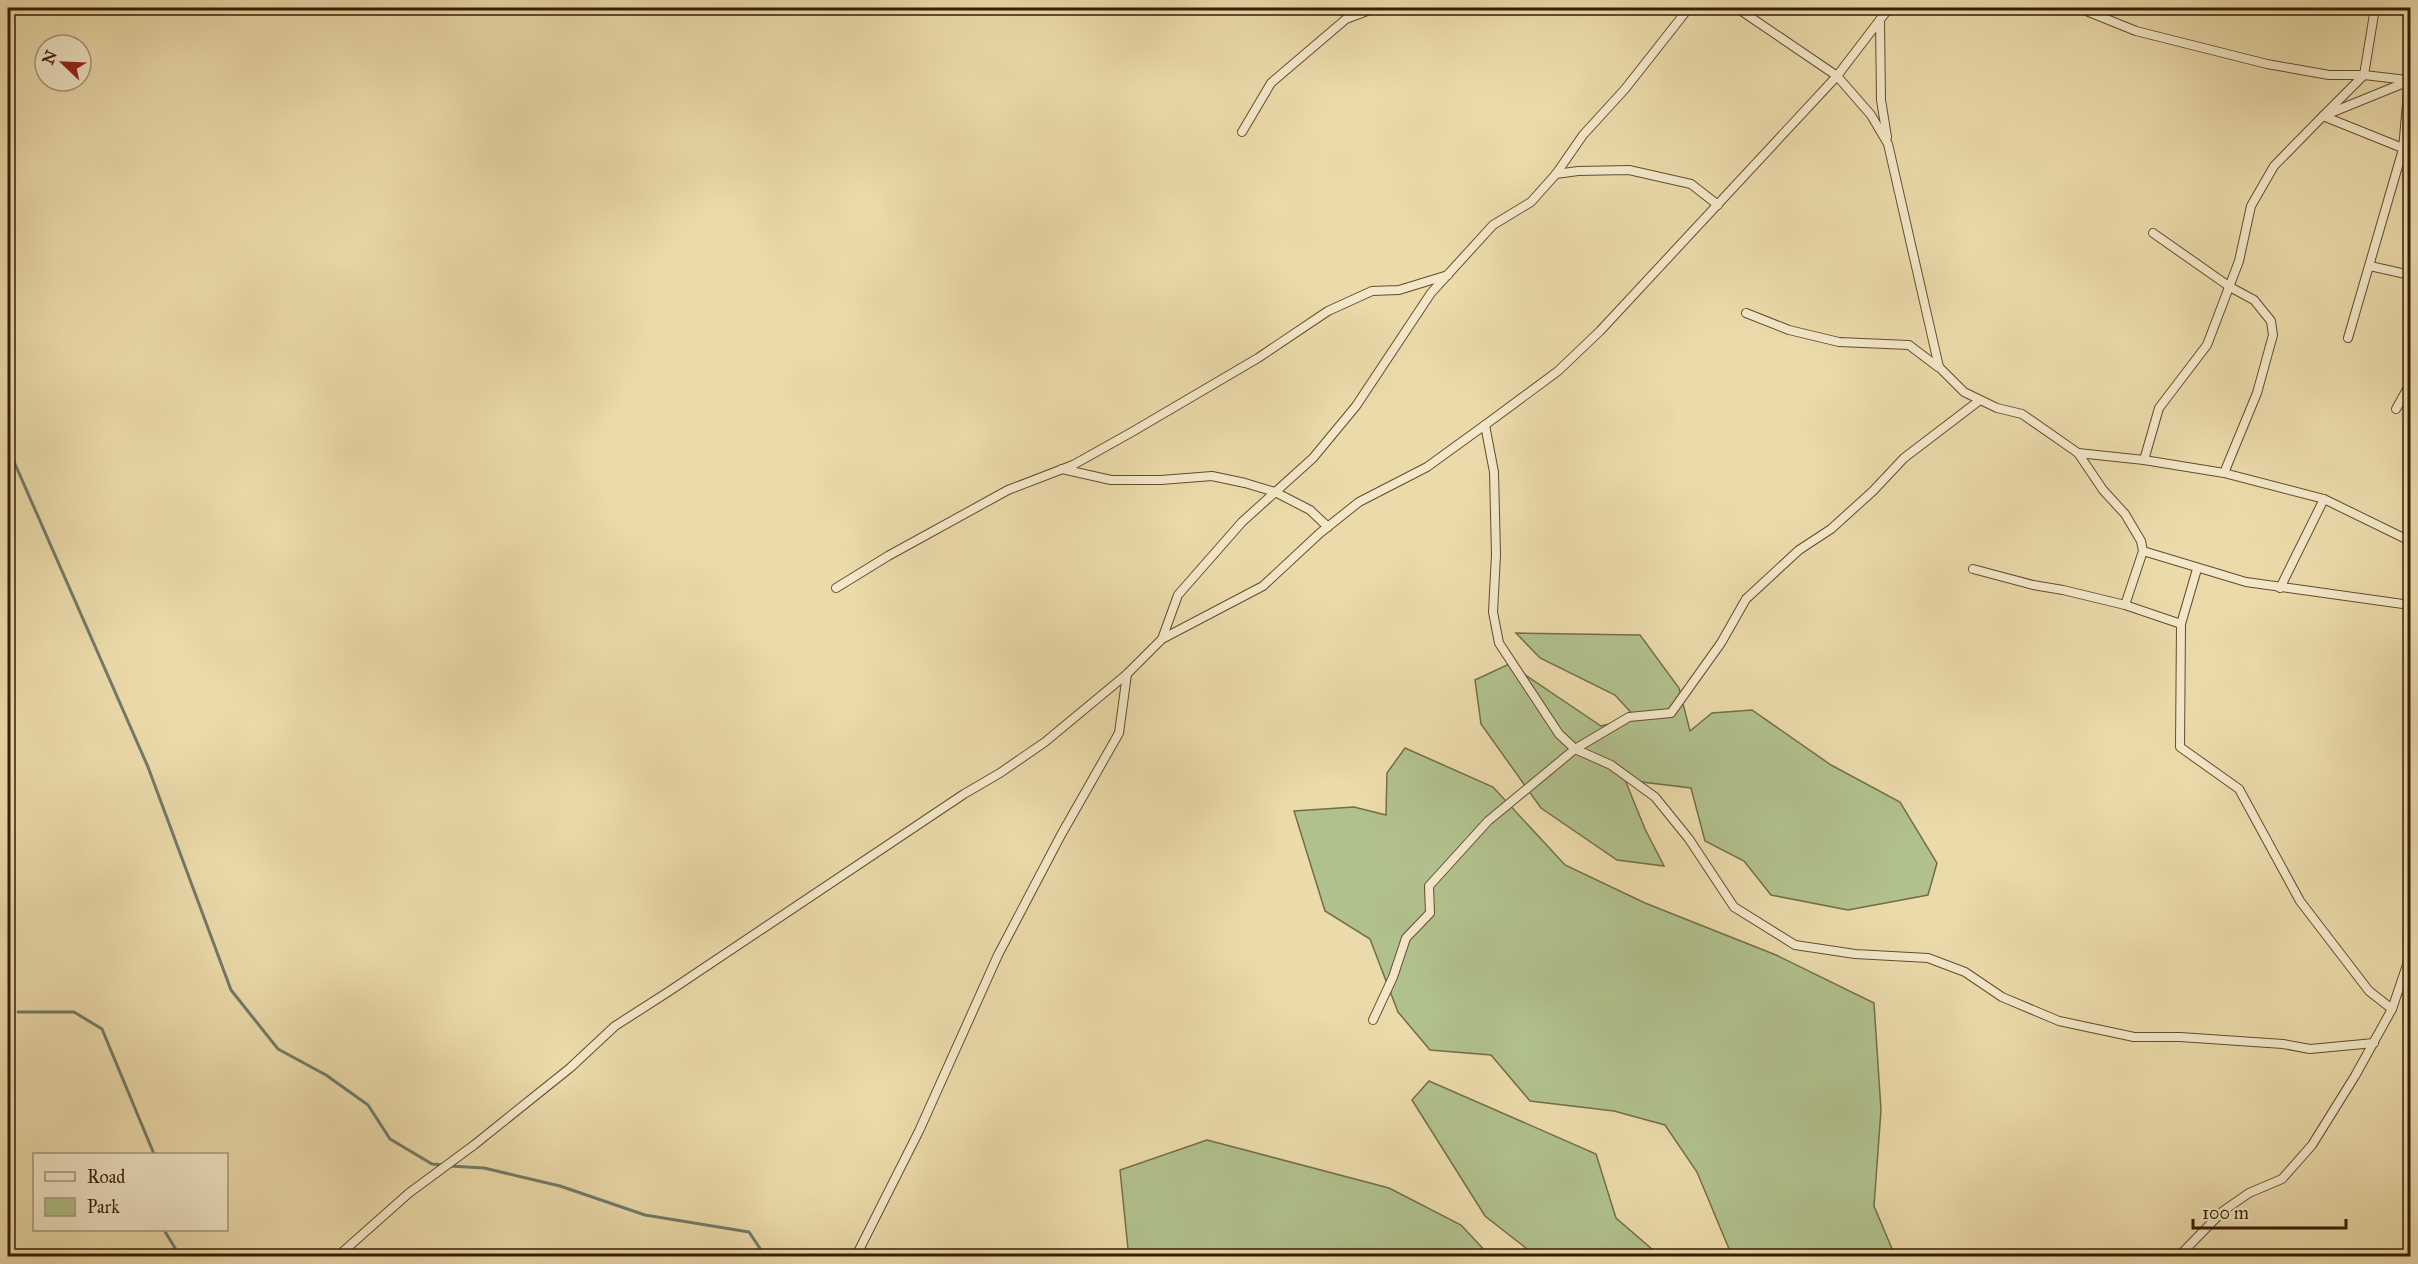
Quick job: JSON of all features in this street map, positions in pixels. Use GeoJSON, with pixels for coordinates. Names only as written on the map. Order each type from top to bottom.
{"type":"FeatureCollection","features":[{"type":"Feature","properties":{"kind":"street"},"geometry":{"type":"LineString","coordinates":[[1242,132],[1271,83],[1346,19],[1375,8]]}},
{"type":"Feature","properties":{"kind":"street"},"geometry":{"type":"LineString","coordinates":[[1162,639],[1178,595],[1242,522],[1313,458],[1356,406],[1431,293],[1493,225],[1531,202],[1556,174],[1583,135],[1625,89],[1688,9],[1739,8],[1837,76],[1871,115],[1888,144]]}},
{"type":"Feature","properties":{"kind":"street"},"geometry":{"type":"LineString","coordinates":[[338,1257],[409,1193],[474,1145],[570,1068],[615,1026],[964,794],[1000,773],[1044,742],[1127,674],[1162,639],[1263,586],[1359,502],[1427,467],[1558,371],[1600,331],[1837,76],[1889,8]]}},
{"type":"Feature","properties":{"kind":"street"},"geometry":{"type":"LineString","coordinates":[[2079,8],[2136,31],[2267,64],[2329,75],[2410,79]]}},
{"type":"Feature","properties":{"kind":"street"},"geometry":{"type":"LineString","coordinates":[[2144,460],[2159,408],[2207,345],[2239,261],[2251,206],[2274,166],[2364,75],[2375,8]]}},
{"type":"Feature","properties":{"kind":"street"},"geometry":{"type":"LineString","coordinates":[[1880,20],[1881,100],[1888,144],[1938,367]]}},
{"type":"Feature","properties":{"kind":"street"},"geometry":{"type":"LineString","coordinates":[[2323,116],[2410,79]]}},
{"type":"Feature","properties":{"kind":"street"},"geometry":{"type":"LineString","coordinates":[[2348,338],[2407,150],[2410,79]]}},
{"type":"Feature","properties":{"kind":"street"},"geometry":{"type":"LineString","coordinates":[[2323,116],[2407,150]]}},
{"type":"Feature","properties":{"kind":"street"},"geometry":{"type":"LineString","coordinates":[[1556,174],[1578,171],[1638,172],[1691,184],[1718,205]]}},
{"type":"Feature","properties":{"kind":"street"},"geometry":{"type":"LineString","coordinates":[[2153,233],[2230,287],[2254,300],[2271,321],[2273,335],[2257,393],[2224,473]]}},
{"type":"Feature","properties":{"kind":"street"},"geometry":{"type":"LineString","coordinates":[[2370,266],[2410,275]]}},
{"type":"Feature","properties":{"kind":"street"},"geometry":{"type":"LineString","coordinates":[[836,588],[888,556],[1008,490],[1062,469],[1132,432],[1258,358],[1328,311],[1372,291],[1399,290],[1449,275]]}},
{"type":"Feature","properties":{"kind":"street"},"geometry":{"type":"LineString","coordinates":[[1746,313],[1789,330],[1839,342],[1909,345],[1938,367],[1964,392],[1997,408],[2022,414],[2078,453],[2103,490],[2125,513],[2141,541],[2143,551],[2125,605]]}},
{"type":"Feature","properties":{"kind":"street"},"geometry":{"type":"LineString","coordinates":[[2396,409],[2410,384]]}},
{"type":"Feature","properties":{"kind":"street"},"geometry":{"type":"LineString","coordinates":[[1373,1020],[1393,976],[1406,938],[1430,913],[1429,886],[1488,821],[1575,749],[1629,717],[1671,713],[1721,643],[1746,599],[1798,550],[1831,529],[1873,491],[1904,458],[1980,400]]}},
{"type":"Feature","properties":{"kind":"street"},"geometry":{"type":"LineString","coordinates":[[1485,425],[1494,472],[1496,555],[1493,612],[1499,644],[1559,734],[1575,749],[1611,765],[1655,797],[1689,839],[1734,907],[1795,945],[1855,954],[1928,958],[1965,972],[2002,997],[2058,1021],[2133,1036],[2191,1037],[2283,1044],[2310,1049],[2374,1043]]}},
{"type":"Feature","properties":{"kind":"street"},"geometry":{"type":"LineString","coordinates":[[2078,453],[2144,460],[2224,473],[2324,499],[2410,541]]}},
{"type":"Feature","properties":{"kind":"street"},"geometry":{"type":"LineString","coordinates":[[1062,469],[1111,480],[1161,480],[1212,476],[1245,483],[1275,492],[1310,510],[1329,526]]}},
{"type":"Feature","properties":{"kind":"street"},"geometry":{"type":"LineString","coordinates":[[2280,588],[2324,499]]}},
{"type":"Feature","properties":{"kind":"street"},"geometry":{"type":"LineString","coordinates":[[2143,551],[2246,582],[2410,606]]}},
{"type":"Feature","properties":{"kind":"street"},"geometry":{"type":"LineString","coordinates":[[1973,569],[2125,605],[2181,624]]}},
{"type":"Feature","properties":{"kind":"street"},"geometry":{"type":"LineString","coordinates":[[2197,569],[2181,624],[2180,747],[2239,789],[2300,902],[2369,991],[2392,1009]]}},
{"type":"Feature","properties":{"kind":"street"},"geometry":{"type":"LineString","coordinates":[[856,1257],[919,1131],[998,955],[1060,835],[1119,733],[1127,674]]}},
{"type":"Feature","properties":{"kind":"street"},"geometry":{"type":"LineString","coordinates":[[2179,1257],[2223,1211],[2249,1193],[2282,1179],[2312,1145],[2392,1009],[2410,956]]}},
{"type":"Feature","properties":{"kind":"green space"},"geometry":{"type":"Polygon","coordinates":[[[1516,633],[1640,635],[1679,688],[1690,731],[1712,713],[1752,710],[1831,765],[1900,802],[1937,863],[1928,895],[1848,910],[1771,895],[1744,861],[1705,841],[1691,788],[1625,780],[1645,829],[1664,866],[1617,860],[1541,808],[1481,724],[1475,680],[1509,664],[1601,726],[1636,718],[1615,695],[1540,658],[1516,633]]]}},
{"type":"Feature","properties":{"kind":"green space"},"geometry":{"type":"Polygon","coordinates":[[[1405,748],[1493,787],[1565,865],[1645,903],[1776,955],[1874,1003],[1881,1110],[1874,1206],[1895,1256],[1732,1256],[1697,1172],[1665,1125],[1614,1111],[1530,1101],[1491,1055],[1430,1050],[1398,1012],[1370,939],[1325,911],[1294,811],[1354,807],[1386,815],[1387,773],[1405,748]]]}},
{"type":"Feature","properties":{"kind":"green space"},"geometry":{"type":"Polygon","coordinates":[[[1429,1081],[1596,1154],[1616,1218],[1660,1256],[1536,1256],[1485,1216],[1412,1100],[1429,1081]]]}},
{"type":"Feature","properties":{"kind":"green space"},"geometry":{"type":"Polygon","coordinates":[[[1207,1140],[1389,1188],[1461,1225],[1490,1256],[1149,1256],[1128,1249],[1120,1170],[1207,1140]]]}},
{"type":"Feature","properties":{"kind":"waterway"},"geometry":{"type":"LineString","coordinates":[[8,448],[148,767],[231,990],[278,1049],[326,1075],[368,1105],[390,1139],[432,1164],[443,1165]]}},
{"type":"Feature","properties":{"kind":"waterway"},"geometry":{"type":"LineString","coordinates":[[18,1012],[74,1012],[102,1029],[154,1153]]}},
{"type":"Feature","properties":{"kind":"waterway"},"geometry":{"type":"LineString","coordinates":[[450,1166],[484,1168],[560,1186],[645,1215],[749,1232],[765,1256]]}},
{"type":"Feature","properties":{"kind":"waterway"},"geometry":{"type":"LineString","coordinates":[[165,1231],[180,1256]]}}]}
